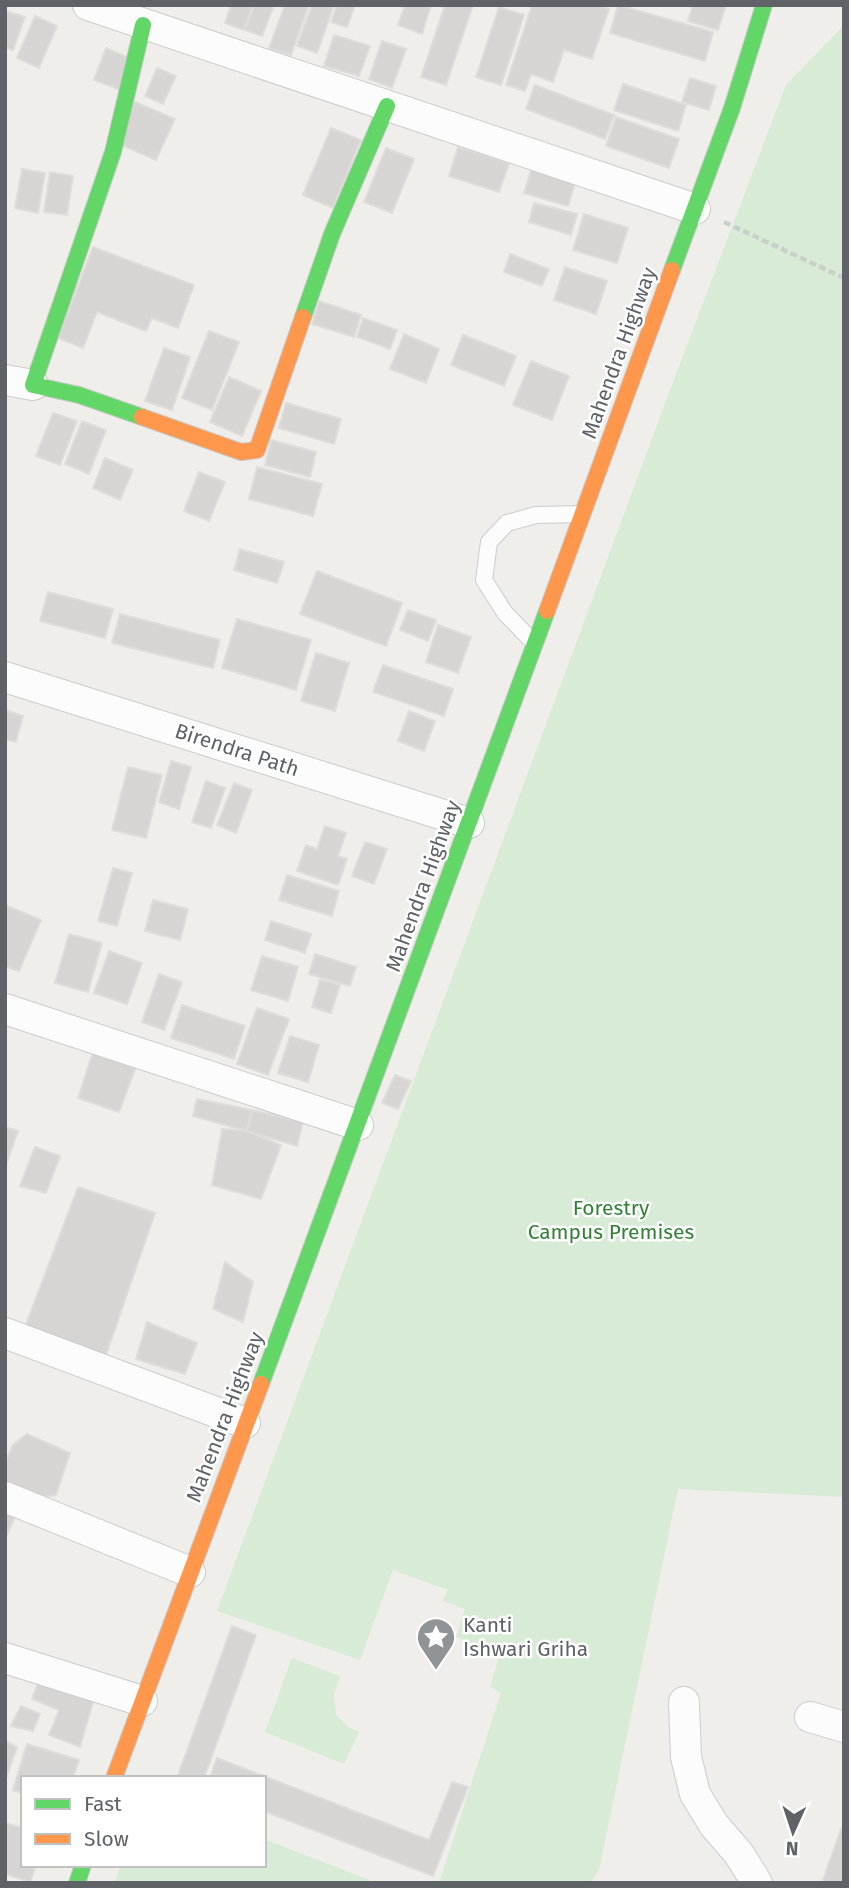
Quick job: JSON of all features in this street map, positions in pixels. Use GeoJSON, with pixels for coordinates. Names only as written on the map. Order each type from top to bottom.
{"type":"FeatureCollection","features":[{"type":"Feature","properties":{"kind":"main road","name":"Mahendra Highway"},"geometry":{"type":"LineString","coordinates":[[115,1776],[695,209],[732,108],[764,5]]}},
{"type":"Feature","properties":{"kind":"main road"},"geometry":{"type":"LineString","coordinates":[[143,25],[113,152],[19,382],[79,396],[241,452],[257,450],[332,234],[387,106]]}},
{"type":"Feature","properties":{"kind":"street"},"geometry":{"type":"LineString","coordinates":[[106,8],[143,25],[695,209]]}},
{"type":"Feature","properties":{"kind":"street","name":"Birendra Path"},"geometry":{"type":"LineString","coordinates":[[5,677],[469,823]]}},
{"type":"Feature","properties":{"kind":"street"},"geometry":{"type":"LineString","coordinates":[[5,1009],[358,1125]]}},
{"type":"Feature","properties":{"kind":"street"},"geometry":{"type":"LineString","coordinates":[[5,1334],[245,1423]]}},
{"type":"Feature","properties":{"kind":"street"},"geometry":{"type":"LineString","coordinates":[[5,1497],[190,1572]]}},
{"type":"Feature","properties":{"kind":"street"},"geometry":{"type":"LineString","coordinates":[[5,1658],[142,1701]]}},
{"type":"Feature","properties":{"kind":"street"},"geometry":{"type":"LineString","coordinates":[[684,1702],[686,1757],[695,1794],[714,1825],[739,1854],[757,1883]]}},
{"type":"Feature","properties":{"kind":"street"},"geometry":{"type":"LineString","coordinates":[[810,1717],[844,1727]]}},
{"type":"Feature","properties":{"kind":"lane"},"geometry":{"type":"LineString","coordinates":[[535,643],[505,613],[484,580],[489,542],[507,523],[536,515],[582,514]]}},
{"type":"Feature","properties":{"kind":"path"},"geometry":{"type":"LineString","coordinates":[[695,209],[844,278]]}},
{"type":"Feature","properties":{"kind":"green space","name":"Forestry Campus Premises"},"geometry":{"type":"Polygon","coordinates":[[[844,25],[844,1497],[678,1489],[599,1870],[590,1883],[439,1883],[501,1693],[490,1687],[500,1654],[456,1637],[465,1609],[443,1601],[448,1590],[393,1570],[360,1660],[217,1611],[786,85],[844,25]]]}},
{"type":"Feature","properties":{"kind":"green space"},"geometry":{"type":"Polygon","coordinates":[[[292,1658],[340,1676],[334,1695],[336,1715],[348,1727],[359,1732],[344,1764],[265,1732],[292,1658]]]}},
{"type":"Feature","properties":{"kind":"green space"},"geometry":{"type":"Polygon","coordinates":[[[266,1840],[377,1883],[114,1883],[120,1867],[266,1867],[266,1840]]]}},
{"type":"Feature","properties":{"kind":"building"},"geometry":{"type":"Polygon","coordinates":[[[231,5],[253,5],[244,30],[225,23],[231,5]]]}},
{"type":"Feature","properties":{"kind":"building"},"geometry":{"type":"Polygon","coordinates":[[[254,5],[274,5],[262,36],[245,30],[254,5]]]}},
{"type":"Feature","properties":{"kind":"building"},"geometry":{"type":"Polygon","coordinates":[[[285,5],[309,5],[291,55],[269,48],[285,5]]]}},
{"type":"Feature","properties":{"kind":"building"},"geometry":{"type":"Polygon","coordinates":[[[312,5],[334,5],[317,53],[297,46],[312,5]]]}},
{"type":"Feature","properties":{"kind":"building"},"geometry":{"type":"Polygon","coordinates":[[[337,5],[355,5],[347,27],[331,22],[337,5]]]}},
{"type":"Feature","properties":{"kind":"building"},"geometry":{"type":"Polygon","coordinates":[[[405,5],[431,5],[422,34],[398,25],[405,5]]]}},
{"type":"Feature","properties":{"kind":"building"},"geometry":{"type":"Polygon","coordinates":[[[445,5],[473,5],[446,85],[421,77],[445,5]]]}},
{"type":"Feature","properties":{"kind":"building"},"geometry":{"type":"Polygon","coordinates":[[[532,5],[596,5],[609,9],[592,59],[564,50],[553,82],[531,74],[525,91],[506,85],[532,5]]]}},
{"type":"Feature","properties":{"kind":"building"},"geometry":{"type":"Polygon","coordinates":[[[618,5],[713,32],[705,61],[610,33],[618,5]]]}},
{"type":"Feature","properties":{"kind":"building"},"geometry":{"type":"Polygon","coordinates":[[[693,5],[726,5],[718,30],[688,21],[693,5]]]}},
{"type":"Feature","properties":{"kind":"building"},"geometry":{"type":"Polygon","coordinates":[[[499,7],[524,15],[501,85],[476,77],[499,7]]]}},
{"type":"Feature","properties":{"kind":"building"},"geometry":{"type":"Polygon","coordinates":[[[5,11],[25,17],[13,50],[5,47],[5,11]]]}},
{"type":"Feature","properties":{"kind":"building"},"geometry":{"type":"Polygon","coordinates":[[[35,16],[57,26],[39,68],[17,58],[35,16]]]}},
{"type":"Feature","properties":{"kind":"building"},"geometry":{"type":"Polygon","coordinates":[[[334,35],[370,46],[359,76],[324,66],[334,35]]]}},
{"type":"Feature","properties":{"kind":"building"},"geometry":{"type":"Polygon","coordinates":[[[382,41],[406,49],[392,88],[369,79],[382,41]]]}},
{"type":"Feature","properties":{"kind":"building"},"geometry":{"type":"Polygon","coordinates":[[[106,48],[132,59],[120,90],[94,80],[106,48]]]}},
{"type":"Feature","properties":{"kind":"building"},"geometry":{"type":"Polygon","coordinates":[[[157,68],[176,76],[163,104],[145,96],[157,68]]]}},
{"type":"Feature","properties":{"kind":"building"},"geometry":{"type":"Polygon","coordinates":[[[690,78],[716,86],[709,110],[682,102],[690,78]]]}},
{"type":"Feature","properties":{"kind":"building"},"geometry":{"type":"Polygon","coordinates":[[[623,84],[686,105],[678,131],[614,110],[623,84]]]}},
{"type":"Feature","properties":{"kind":"building"},"geometry":{"type":"Polygon","coordinates":[[[535,85],[614,115],[605,139],[526,109],[535,85]]]}},
{"type":"Feature","properties":{"kind":"building"},"geometry":{"type":"Polygon","coordinates":[[[135,102],[175,119],[156,160],[117,143],[135,102]]]}},
{"type":"Feature","properties":{"kind":"building"},"geometry":{"type":"Polygon","coordinates":[[[616,117],[679,139],[669,168],[606,146],[616,117]]]}},
{"type":"Feature","properties":{"kind":"building"},"geometry":{"type":"Polygon","coordinates":[[[331,128],[361,140],[333,208],[303,195],[331,128]]]}},
{"type":"Feature","properties":{"kind":"building"},"geometry":{"type":"Polygon","coordinates":[[[458,147],[509,163],[499,192],[449,176],[458,147]]]}},
{"type":"Feature","properties":{"kind":"building"},"geometry":{"type":"Polygon","coordinates":[[[386,148],[414,159],[392,213],[364,202],[386,148]]]}},
{"type":"Feature","properties":{"kind":"building"},"geometry":{"type":"Polygon","coordinates":[[[532,167],[576,179],[568,206],[524,193],[532,167]]]}},
{"type":"Feature","properties":{"kind":"building"},"geometry":{"type":"Polygon","coordinates":[[[22,169],[45,173],[38,213],[15,208],[22,169]]]}},
{"type":"Feature","properties":{"kind":"building"},"geometry":{"type":"Polygon","coordinates":[[[50,172],[73,176],[67,215],[44,212],[50,172]]]}},
{"type":"Feature","properties":{"kind":"building"},"geometry":{"type":"Polygon","coordinates":[[[534,203],[577,214],[571,235],[529,222],[534,203]]]}},
{"type":"Feature","properties":{"kind":"building"},"geometry":{"type":"Polygon","coordinates":[[[584,214],[628,228],[617,263],[573,250],[584,214]]]}},
{"type":"Feature","properties":{"kind":"building"},"geometry":{"type":"Polygon","coordinates":[[[93,247],[194,285],[178,328],[152,318],[146,331],[97,312],[83,348],[58,338],[93,247]]]}},
{"type":"Feature","properties":{"kind":"building"},"geometry":{"type":"Polygon","coordinates":[[[510,254],[549,269],[542,286],[504,272],[510,254]]]}},
{"type":"Feature","properties":{"kind":"building"},"geometry":{"type":"Polygon","coordinates":[[[565,267],[607,281],[596,314],[554,300],[565,267]]]}},
{"type":"Feature","properties":{"kind":"building"},"geometry":{"type":"Polygon","coordinates":[[[319,301],[361,315],[354,337],[312,324],[319,301]]]}},
{"type":"Feature","properties":{"kind":"building"},"geometry":{"type":"Polygon","coordinates":[[[363,318],[397,330],[390,349],[357,337],[363,318]]]}},
{"type":"Feature","properties":{"kind":"building"},"geometry":{"type":"Polygon","coordinates":[[[209,331],[239,342],[212,410],[182,398],[209,331]]]}},
{"type":"Feature","properties":{"kind":"building"},"geometry":{"type":"Polygon","coordinates":[[[404,334],[439,349],[426,383],[390,369],[404,334]]]}},
{"type":"Feature","properties":{"kind":"building"},"geometry":{"type":"Polygon","coordinates":[[[463,335],[516,356],[504,386],[451,365],[463,335]]]}},
{"type":"Feature","properties":{"kind":"building"},"geometry":{"type":"Polygon","coordinates":[[[164,348],[190,357],[172,410],[145,401],[164,348]]]}},
{"type":"Feature","properties":{"kind":"building"},"geometry":{"type":"Polygon","coordinates":[[[531,361],[569,376],[552,420],[513,405],[531,361]]]}},
{"type":"Feature","properties":{"kind":"building"},"geometry":{"type":"Polygon","coordinates":[[[229,377],[261,391],[242,436],[210,422],[229,377]]]}},
{"type":"Feature","properties":{"kind":"building"},"geometry":{"type":"Polygon","coordinates":[[[286,403],[341,419],[334,444],[279,428],[286,403]]]}},
{"type":"Feature","properties":{"kind":"building"},"geometry":{"type":"Polygon","coordinates":[[[53,413],[77,421],[60,465],[36,456],[53,413]]]}},
{"type":"Feature","properties":{"kind":"building"},"geometry":{"type":"Polygon","coordinates":[[[82,421],[106,430],[89,474],[65,464],[82,421]]]}},
{"type":"Feature","properties":{"kind":"building"},"geometry":{"type":"Polygon","coordinates":[[[271,440],[316,452],[310,477],[265,465],[271,440]]]}},
{"type":"Feature","properties":{"kind":"building"},"geometry":{"type":"Polygon","coordinates":[[[105,458],[133,470],[120,500],[93,488],[105,458]]]}},
{"type":"Feature","properties":{"kind":"building"},"geometry":{"type":"Polygon","coordinates":[[[257,467],[322,484],[313,516],[249,499],[257,467]]]}},
{"type":"Feature","properties":{"kind":"building"},"geometry":{"type":"Polygon","coordinates":[[[199,472],[225,482],[209,521],[184,511],[199,472]]]}},
{"type":"Feature","properties":{"kind":"building"},"geometry":{"type":"Polygon","coordinates":[[[240,549],[284,562],[277,583],[234,570],[240,549]]]}},
{"type":"Feature","properties":{"kind":"building"},"geometry":{"type":"Polygon","coordinates":[[[317,571],[402,603],[386,646],[300,614],[317,571]]]}},
{"type":"Feature","properties":{"kind":"building"},"geometry":{"type":"Polygon","coordinates":[[[48,592],[113,609],[105,638],[40,621],[48,592]]]}},
{"type":"Feature","properties":{"kind":"building"},"geometry":{"type":"Polygon","coordinates":[[[408,610],[436,620],[428,641],[400,630],[408,610]]]}},
{"type":"Feature","properties":{"kind":"building"},"geometry":{"type":"Polygon","coordinates":[[[120,614],[220,640],[213,668],[112,643],[120,614]]]}},
{"type":"Feature","properties":{"kind":"building"},"geometry":{"type":"Polygon","coordinates":[[[237,619],[311,640],[296,690],[222,668],[237,619]]]}},
{"type":"Feature","properties":{"kind":"building"},"geometry":{"type":"Polygon","coordinates":[[[438,625],[471,637],[458,673],[426,662],[438,625]]]}},
{"type":"Feature","properties":{"kind":"building"},"geometry":{"type":"Polygon","coordinates":[[[316,653],[349,663],[335,711],[301,701],[316,653]]]}},
{"type":"Feature","properties":{"kind":"building"},"geometry":{"type":"Polygon","coordinates":[[[383,665],[453,689],[444,716],[373,692],[383,665]]]}},
{"type":"Feature","properties":{"kind":"building"},"geometry":{"type":"Polygon","coordinates":[[[5,710],[23,716],[16,742],[5,739],[5,710]]]}},
{"type":"Feature","properties":{"kind":"building"},"geometry":{"type":"Polygon","coordinates":[[[409,711],[435,721],[424,751],[398,741],[409,711]]]}},
{"type":"Feature","properties":{"kind":"building"},"geometry":{"type":"Polygon","coordinates":[[[171,761],[191,767],[179,809],[159,802],[171,761]]]}},
{"type":"Feature","properties":{"kind":"building"},"geometry":{"type":"Polygon","coordinates":[[[128,767],[162,775],[146,838],[112,830],[128,767]]]}},
{"type":"Feature","properties":{"kind":"building"},"geometry":{"type":"Polygon","coordinates":[[[206,781],[225,788],[211,828],[192,822],[206,781]]]}},
{"type":"Feature","properties":{"kind":"building"},"geometry":{"type":"Polygon","coordinates":[[[234,783],[252,790],[236,833],[217,825],[234,783]]]}},
{"type":"Feature","properties":{"kind":"building"},"geometry":{"type":"Polygon","coordinates":[[[325,826],[346,833],[338,856],[347,859],[338,885],[297,871],[306,845],[317,849],[325,826]]]}},
{"type":"Feature","properties":{"kind":"building"},"geometry":{"type":"Polygon","coordinates":[[[365,842],[387,849],[374,884],[352,876],[365,842]]]}},
{"type":"Feature","properties":{"kind":"building"},"geometry":{"type":"Polygon","coordinates":[[[113,868],[132,873],[117,926],[98,921],[113,868]]]}},
{"type":"Feature","properties":{"kind":"building"},"geometry":{"type":"Polygon","coordinates":[[[287,875],[339,891],[332,916],[279,900],[287,875]]]}},
{"type":"Feature","properties":{"kind":"building"},"geometry":{"type":"Polygon","coordinates":[[[153,900],[188,909],[180,940],[145,931],[153,900]]]}},
{"type":"Feature","properties":{"kind":"building"},"geometry":{"type":"Polygon","coordinates":[[[5,905],[41,920],[19,971],[5,966],[5,905]]]}},
{"type":"Feature","properties":{"kind":"building"},"geometry":{"type":"Polygon","coordinates":[[[271,921],[311,934],[305,953],[265,940],[271,921]]]}},
{"type":"Feature","properties":{"kind":"building"},"geometry":{"type":"Polygon","coordinates":[[[69,934],[102,943],[88,992],[55,983],[69,934]]]}},
{"type":"Feature","properties":{"kind":"building"},"geometry":{"type":"Polygon","coordinates":[[[109,951],[142,963],[127,1004],[94,993],[109,951]]]}},
{"type":"Feature","properties":{"kind":"building"},"geometry":{"type":"Polygon","coordinates":[[[315,954],[356,967],[350,986],[309,974],[315,954]]]}},
{"type":"Feature","properties":{"kind":"building"},"geometry":{"type":"Polygon","coordinates":[[[262,956],[298,967],[288,1001],[251,990],[262,956]]]}},
{"type":"Feature","properties":{"kind":"building"},"geometry":{"type":"Polygon","coordinates":[[[159,974],[182,982],[164,1030],[142,1022],[159,974]]]}},
{"type":"Feature","properties":{"kind":"building"},"geometry":{"type":"Polygon","coordinates":[[[320,979],[340,985],[331,1013],[312,1007],[320,979]]]}},
{"type":"Feature","properties":{"kind":"building"},"geometry":{"type":"Polygon","coordinates":[[[182,1005],[245,1026],[234,1059],[171,1038],[182,1005]]]}},
{"type":"Feature","properties":{"kind":"building"},"geometry":{"type":"Polygon","coordinates":[[[257,1008],[289,1019],[268,1075],[237,1064],[257,1008]]]}},
{"type":"Feature","properties":{"kind":"building"},"geometry":{"type":"Polygon","coordinates":[[[290,1036],[319,1045],[308,1082],[278,1073],[290,1036]]]}},
{"type":"Feature","properties":{"kind":"building"},"geometry":{"type":"Polygon","coordinates":[[[94,1049],[137,1064],[119,1112],[78,1098],[94,1049]]]}},
{"type":"Feature","properties":{"kind":"building"},"geometry":{"type":"Polygon","coordinates":[[[395,1075],[411,1081],[398,1109],[382,1103],[395,1075]]]}},
{"type":"Feature","properties":{"kind":"building"},"geometry":{"type":"Polygon","coordinates":[[[197,1099],[252,1110],[247,1131],[193,1116],[197,1099]]]}},
{"type":"Feature","properties":{"kind":"building"},"geometry":{"type":"Polygon","coordinates":[[[252,1110],[303,1122],[297,1146],[247,1131],[252,1110]]]}},
{"type":"Feature","properties":{"kind":"building"},"geometry":{"type":"Polygon","coordinates":[[[5,1127],[18,1131],[5,1168],[5,1127]]]}},
{"type":"Feature","properties":{"kind":"building"},"geometry":{"type":"Polygon","coordinates":[[[222,1129],[247,1131],[281,1145],[261,1199],[212,1185],[222,1129]]]}},
{"type":"Feature","properties":{"kind":"building"},"geometry":{"type":"Polygon","coordinates":[[[35,1147],[60,1156],[46,1193],[20,1186],[35,1147]]]}},
{"type":"Feature","properties":{"kind":"building"},"geometry":{"type":"Polygon","coordinates":[[[78,1187],[155,1213],[105,1358],[25,1327],[78,1187]]]}},
{"type":"Feature","properties":{"kind":"building"},"geometry":{"type":"Polygon","coordinates":[[[225,1262],[253,1282],[243,1322],[213,1309],[225,1262]]]}},
{"type":"Feature","properties":{"kind":"building"},"geometry":{"type":"Polygon","coordinates":[[[147,1322],[197,1343],[185,1374],[136,1359],[147,1322]]]}},
{"type":"Feature","properties":{"kind":"building"},"geometry":{"type":"Polygon","coordinates":[[[27,1434],[70,1453],[56,1495],[33,1498],[5,1488],[5,1463],[13,1445],[27,1434]]]}},
{"type":"Feature","properties":{"kind":"building"},"geometry":{"type":"Polygon","coordinates":[[[5,1505],[18,1510],[5,1539],[5,1505]]]}},
{"type":"Feature","properties":{"kind":"building"},"geometry":{"type":"Polygon","coordinates":[[[232,1626],[256,1635],[205,1776],[178,1776],[232,1626]]]}},
{"type":"Feature","properties":{"kind":"building"},"geometry":{"type":"Polygon","coordinates":[[[40,1677],[94,1699],[80,1747],[49,1735],[59,1710],[32,1699],[40,1677]]]}},
{"type":"Feature","properties":{"kind":"building"},"geometry":{"type":"Polygon","coordinates":[[[21,1706],[40,1714],[33,1731],[11,1726],[21,1706]]]}},
{"type":"Feature","properties":{"kind":"building"},"geometry":{"type":"Polygon","coordinates":[[[5,1741],[17,1747],[5,1781],[5,1741]]]}},
{"type":"Feature","properties":{"kind":"building"},"geometry":{"type":"Polygon","coordinates":[[[27,1744],[79,1760],[74,1776],[21,1776],[21,1792],[13,1790],[27,1744]]]}},
{"type":"Feature","properties":{"kind":"building"},"geometry":{"type":"Polygon","coordinates":[[[217,1758],[264,1776],[211,1776],[217,1758]]]}},
{"type":"Feature","properties":{"kind":"building"},"geometry":{"type":"Polygon","coordinates":[[[266,1777],[429,1840],[452,1782],[468,1787],[433,1876],[266,1812],[266,1777]]]}},
{"type":"Feature","properties":{"kind":"building"},"geometry":{"type":"Polygon","coordinates":[[[5,1823],[21,1827],[21,1867],[35,1867],[30,1882],[5,1874],[5,1823]]]}},
{"type":"Feature","properties":{"kind":"building"},"geometry":{"type":"Polygon","coordinates":[[[841,1829],[844,1830],[844,1883],[822,1883],[841,1829]]]}},
{"type":"Feature","properties":{"kind":"traffic: fast"},"geometry":{"type":"LineString","coordinates":[[672,270],[732,108],[764,5]]}},
{"type":"Feature","properties":{"kind":"traffic: fast"},"geometry":{"type":"LineString","coordinates":[[142,417],[79,395],[33,385],[113,152],[143,25]]}},
{"type":"Feature","properties":{"kind":"traffic: fast"},"geometry":{"type":"LineString","coordinates":[[303,317],[332,234],[387,106]]}},
{"type":"Feature","properties":{"kind":"traffic: fast"},"geometry":{"type":"LineString","coordinates":[[261,1384],[547,611]]}},
{"type":"Feature","properties":{"kind":"traffic: fast"},"geometry":{"type":"LineString","coordinates":[[77,1883],[82,1867]]}},
{"type":"Feature","properties":{"kind":"traffic: slow"},"geometry":{"type":"LineString","coordinates":[[547,611],[672,270]]}},
{"type":"Feature","properties":{"kind":"traffic: slow"},"geometry":{"type":"LineString","coordinates":[[142,417],[241,452],[257,450],[303,317]]}},
{"type":"Feature","properties":{"kind":"traffic: slow"},"geometry":{"type":"LineString","coordinates":[[115,1776],[261,1384]]}},
{"type":"Feature","properties":{"kind":"place","name":"Kanti Ishwari Griha"},"geometry":{"type":"Point","coordinates":[436,1671]}}]}
